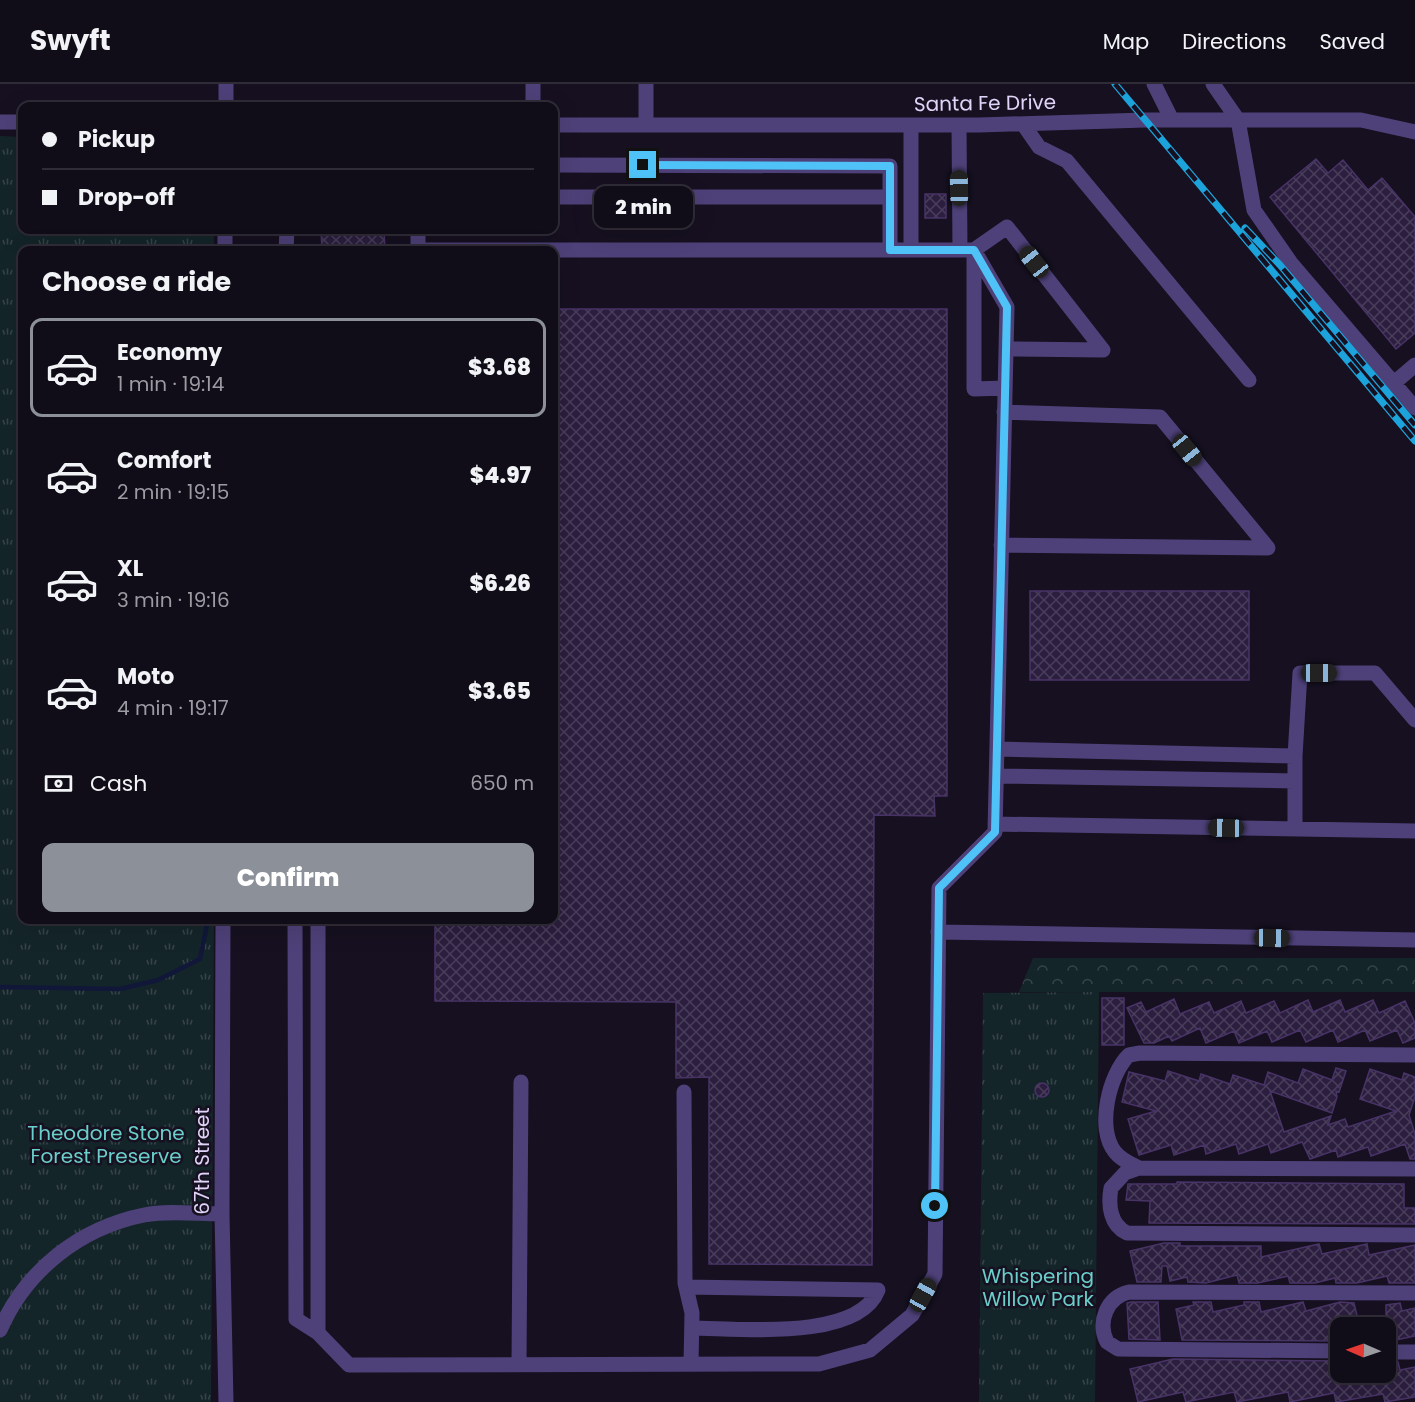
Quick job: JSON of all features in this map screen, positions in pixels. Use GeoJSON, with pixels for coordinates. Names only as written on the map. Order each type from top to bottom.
{"type":"FeatureCollection","features":[{"type":"Feature","properties":{"kind":"street"},"geometry":{"type":"LineString","coordinates":[[226,84],[226,102]]}},
{"type":"Feature","properties":{"kind":"street"},"geometry":{"type":"LineString","coordinates":[[533,84],[533,102]]}},
{"type":"Feature","properties":{"kind":"street"},"geometry":{"type":"LineString","coordinates":[[646,84],[646,125]]}},
{"type":"Feature","properties":{"kind":"street"},"geometry":{"type":"LineString","coordinates":[[1154,84],[1172,120]]}},
{"type":"Feature","properties":{"kind":"street"},"geometry":{"type":"LineString","coordinates":[[1213,84],[1238,120],[1254,210],[1291,262],[1415,408]]}},
{"type":"Feature","properties":{"kind":"street","name":"Santa Fe Drive"},"geometry":{"type":"LineString","coordinates":[[558,125],[959,125],[1172,120],[1361,120],[1415,132]]}},
{"type":"Feature","properties":{"kind":"street"},"geometry":{"type":"LineString","coordinates":[[0,122],[18,122]]}},
{"type":"Feature","properties":{"kind":"street"},"geometry":{"type":"LineString","coordinates":[[1023,124],[1039,147],[1066,160],[1249,380]]}},
{"type":"Feature","properties":{"kind":"street"},"geometry":{"type":"LineString","coordinates":[[911,250],[912,125]]}},
{"type":"Feature","properties":{"kind":"street"},"geometry":{"type":"LineString","coordinates":[[959,125],[974,389],[1005,388]]}},
{"type":"Feature","properties":{"kind":"street"},"geometry":{"type":"LineString","coordinates":[[558,165],[890,166],[890,250]]}},
{"type":"Feature","properties":{"kind":"street"},"geometry":{"type":"LineString","coordinates":[[558,197],[890,197]]}},
{"type":"Feature","properties":{"kind":"street"},"geometry":{"type":"LineString","coordinates":[[558,250],[967,250],[1006,227],[1103,350],[1006,349]]}},
{"type":"Feature","properties":{"kind":"street"},"geometry":{"type":"LineString","coordinates":[[295,924],[296,1318],[318,1333],[349,1365],[819,1364],[870,1350],[912,1315],[935,1274],[939,888],[995,832],[1007,307],[967,250]]}},
{"type":"Feature","properties":{"kind":"street"},"geometry":{"type":"LineString","coordinates":[[1394,383],[1415,365]]}},
{"type":"Feature","properties":{"kind":"street"},"geometry":{"type":"LineString","coordinates":[[1001,545],[1268,548],[1160,417],[1004,412]]}},
{"type":"Feature","properties":{"kind":"street"},"geometry":{"type":"LineString","coordinates":[[1294,829],[1295,756],[1300,673],[1376,673],[1415,720]]}},
{"type":"Feature","properties":{"kind":"street"},"geometry":{"type":"LineString","coordinates":[[997,748],[1295,756]]}},
{"type":"Feature","properties":{"kind":"street"},"geometry":{"type":"LineString","coordinates":[[996,776],[1295,781]]}},
{"type":"Feature","properties":{"kind":"street"},"geometry":{"type":"LineString","coordinates":[[995,824],[1415,831]]}},
{"type":"Feature","properties":{"kind":"street","name":"67th Street"},"geometry":{"type":"LineString","coordinates":[[223,924],[222,1214],[226,1402]]}},
{"type":"Feature","properties":{"kind":"street"},"geometry":{"type":"LineString","coordinates":[[318,924],[318,1333]]}},
{"type":"Feature","properties":{"kind":"street"},"geometry":{"type":"LineString","coordinates":[[938,932],[1415,940]]}},
{"type":"Feature","properties":{"kind":"street"},"geometry":{"type":"LineString","coordinates":[[295,1033],[318,1034]]}},
{"type":"Feature","properties":{"kind":"street"},"geometry":{"type":"LineString","coordinates":[[1139,1168],[1116,1154],[1111,1146],[1107,1124],[1111,1080],[1129,1055],[1140,1053],[1415,1055]]}},
{"type":"Feature","properties":{"kind":"street"},"geometry":{"type":"LineString","coordinates":[[519,1364],[521,1082]]}},
{"type":"Feature","properties":{"kind":"street"},"geometry":{"type":"LineString","coordinates":[[684,1092],[686,1287],[692,1313],[691,1363]]}},
{"type":"Feature","properties":{"kind":"street"},"geometry":{"type":"LineString","coordinates":[[1415,1169],[1139,1168],[1125,1173],[1111,1188],[1110,1210],[1120,1229],[1128,1233],[1415,1235]]}},
{"type":"Feature","properties":{"kind":"street"},"geometry":{"type":"LineString","coordinates":[[0,1330],[12,1303],[26,1285],[80,1239],[118,1222],[146,1215],[222,1214]]}},
{"type":"Feature","properties":{"kind":"street"},"geometry":{"type":"LineString","coordinates":[[686,1287],[878,1290],[876,1296],[858,1312],[835,1323],[803,1329],[692,1328]]}},
{"type":"Feature","properties":{"kind":"street"},"geometry":{"type":"LineString","coordinates":[[1330,1351],[1118,1349],[1107,1342],[1102,1326],[1109,1304],[1115,1298],[1129,1292],[1415,1293]]}},
{"type":"Feature","properties":{"kind":"street"},"geometry":{"type":"LineString","coordinates":[[1396,1352],[1415,1352]]}},
{"type":"Feature","properties":{"kind":"green space","name":"Theodore Stone Forest Preserve"},"geometry":{"type":"Polygon","coordinates":[[[0,136],[18,137],[18,234],[214,234],[214,246],[18,246],[18,924],[214,924],[211,1402],[0,1402],[0,136]]]}},
{"type":"Feature","properties":{"kind":"green space"},"geometry":{"type":"Polygon","coordinates":[[[1033,958],[1415,958],[1415,992],[1019,992],[1033,958]]]}},
{"type":"Feature","properties":{"kind":"green space","name":"Whispering Willow Park"},"geometry":{"type":"Polygon","coordinates":[[[1099,992],[1095,1402],[979,1402],[983,993],[1099,992]]]}},
{"type":"Feature","properties":{"kind":"building"},"geometry":{"type":"Polygon","coordinates":[[[1316,159],[1328,173],[1343,160],[1368,190],[1382,178],[1415,217],[1415,333],[1396,349],[1270,197],[1316,159]]]}},
{"type":"Feature","properties":{"kind":"building"},"geometry":{"type":"Polygon","coordinates":[[[925,194],[946,194],[946,218],[925,218],[925,194]]]}},
{"type":"Feature","properties":{"kind":"building"},"geometry":{"type":"Polygon","coordinates":[[[321,234],[384,234],[385,246],[322,246],[321,234]]]}},
{"type":"Feature","properties":{"kind":"building"},"geometry":{"type":"Polygon","coordinates":[[[558,309],[947,309],[947,796],[934,796],[935,816],[874,815],[872,1265],[709,1264],[709,1077],[676,1078],[676,1002],[435,1001],[435,924],[558,924],[558,309]]]}},
{"type":"Feature","properties":{"kind":"building"},"geometry":{"type":"Polygon","coordinates":[[[1030,591],[1249,591],[1249,680],[1030,680],[1030,591]]]}},
{"type":"Feature","properties":{"kind":"building"},"geometry":{"type":"Polygon","coordinates":[[[1102,998],[1124,998],[1124,1045],[1102,1045],[1102,998]]]}},
{"type":"Feature","properties":{"kind":"building"},"geometry":{"type":"Polygon","coordinates":[[[1174,999],[1180,1014],[1209,1002],[1214,1013],[1241,1001],[1246,1013],[1274,1001],[1280,1013],[1308,1000],[1313,1012],[1340,1000],[1345,1012],[1373,1000],[1379,1013],[1405,1001],[1415,1023],[1415,1038],[1403,1043],[1397,1030],[1370,1041],[1365,1030],[1338,1042],[1333,1030],[1306,1042],[1300,1030],[1272,1042],[1267,1031],[1239,1043],[1234,1031],[1206,1043],[1200,1028],[1172,1041],[1169,1036],[1154,1043],[1144,1043],[1127,1008],[1141,1002],[1146,1012],[1174,999]]]}},
{"type":"Feature","properties":{"kind":"building"},"geometry":{"type":"Polygon","coordinates":[[[1336,1068],[1346,1071],[1339,1092],[1336,1091],[1337,1097],[1332,1113],[1270,1091],[1284,1132],[1331,1116],[1328,1125],[1345,1119],[1348,1127],[1396,1111],[1360,1099],[1370,1069],[1402,1080],[1404,1073],[1415,1077],[1415,1097],[1409,1115],[1415,1134],[1415,1159],[1410,1159],[1405,1144],[1371,1156],[1368,1147],[1338,1157],[1336,1150],[1310,1159],[1302,1142],[1271,1153],[1268,1144],[1239,1154],[1236,1144],[1206,1154],[1204,1145],[1174,1155],[1171,1145],[1139,1155],[1128,1119],[1156,1111],[1122,1102],[1129,1072],[1165,1081],[1168,1071],[1199,1081],[1201,1074],[1230,1084],[1233,1075],[1264,1085],[1268,1072],[1298,1083],[1303,1069],[1332,1080],[1336,1068]]]}},
{"type":"Feature","properties":{"kind":"building"},"geometry":{"type":"Polygon","coordinates":[[[1042,1083],[1047,1085],[1049,1090],[1047,1095],[1042,1097],[1037,1095],[1035,1090],[1037,1085],[1042,1083]]]}},
{"type":"Feature","properties":{"kind":"building"},"geometry":{"type":"Polygon","coordinates":[[[1177,1182],[1404,1184],[1404,1208],[1415,1208],[1415,1224],[1149,1223],[1150,1201],[1126,1200],[1128,1184],[1177,1184],[1177,1182]]]}},
{"type":"Feature","properties":{"kind":"building"},"geometry":{"type":"Polygon","coordinates":[[[1164,1243],[1180,1243],[1180,1246],[1261,1246],[1261,1257],[1319,1244],[1322,1254],[1367,1244],[1369,1255],[1415,1245],[1415,1283],[1389,1283],[1387,1276],[1357,1283],[1336,1283],[1335,1278],[1315,1283],[1290,1283],[1288,1276],[1258,1283],[1239,1283],[1237,1275],[1206,1283],[1188,1282],[1187,1277],[1170,1281],[1167,1266],[1162,1266],[1161,1282],[1137,1282],[1130,1251],[1164,1243]]]}},
{"type":"Feature","properties":{"kind":"building"},"geometry":{"type":"Polygon","coordinates":[[[1158,1302],[1160,1340],[1129,1339],[1127,1303],[1158,1302]]]}},
{"type":"Feature","properties":{"kind":"building"},"geometry":{"type":"Polygon","coordinates":[[[1193,1302],[1211,1302],[1213,1312],[1244,1305],[1244,1302],[1259,1302],[1261,1312],[1303,1302],[1306,1311],[1340,1302],[1354,1303],[1357,1317],[1330,1317],[1330,1341],[1182,1340],[1176,1309],[1194,1305],[1193,1302]]]}},
{"type":"Feature","properties":{"kind":"building"},"geometry":{"type":"Polygon","coordinates":[[[1400,1303],[1402,1311],[1415,1308],[1415,1336],[1396,1340],[1396,1317],[1386,1317],[1386,1305],[1400,1303]]]}},
{"type":"Feature","properties":{"kind":"building"},"geometry":{"type":"Polygon","coordinates":[[[1173,1359],[1330,1361],[1330,1383],[1396,1383],[1396,1362],[1398,1362],[1400,1370],[1415,1367],[1415,1397],[1385,1402],[1383,1394],[1336,1402],[1334,1393],[1290,1402],[1288,1392],[1237,1402],[1234,1392],[1186,1402],[1183,1392],[1138,1402],[1130,1369],[1173,1359]]]}},
{"type":"Feature","properties":{"kind":"waterway"},"geometry":{"type":"LineString","coordinates":[[0,987],[120,989],[158,980],[200,959],[207,924]]}},
{"type":"Feature","properties":{"kind":"railway"},"geometry":{"type":"LineString","coordinates":[[1115,84],[1415,441]]}},
{"type":"Feature","properties":{"kind":"railway"},"geometry":{"type":"LineString","coordinates":[[1245,228],[1280,265],[1415,425]]}},
{"type":"Feature","properties":{"kind":"route"},"geometry":{"type":"LineString","coordinates":[[643,165],[890,166],[890,250],[974,250],[1007,307],[995,832],[939,888],[935,1206]]}}]}
